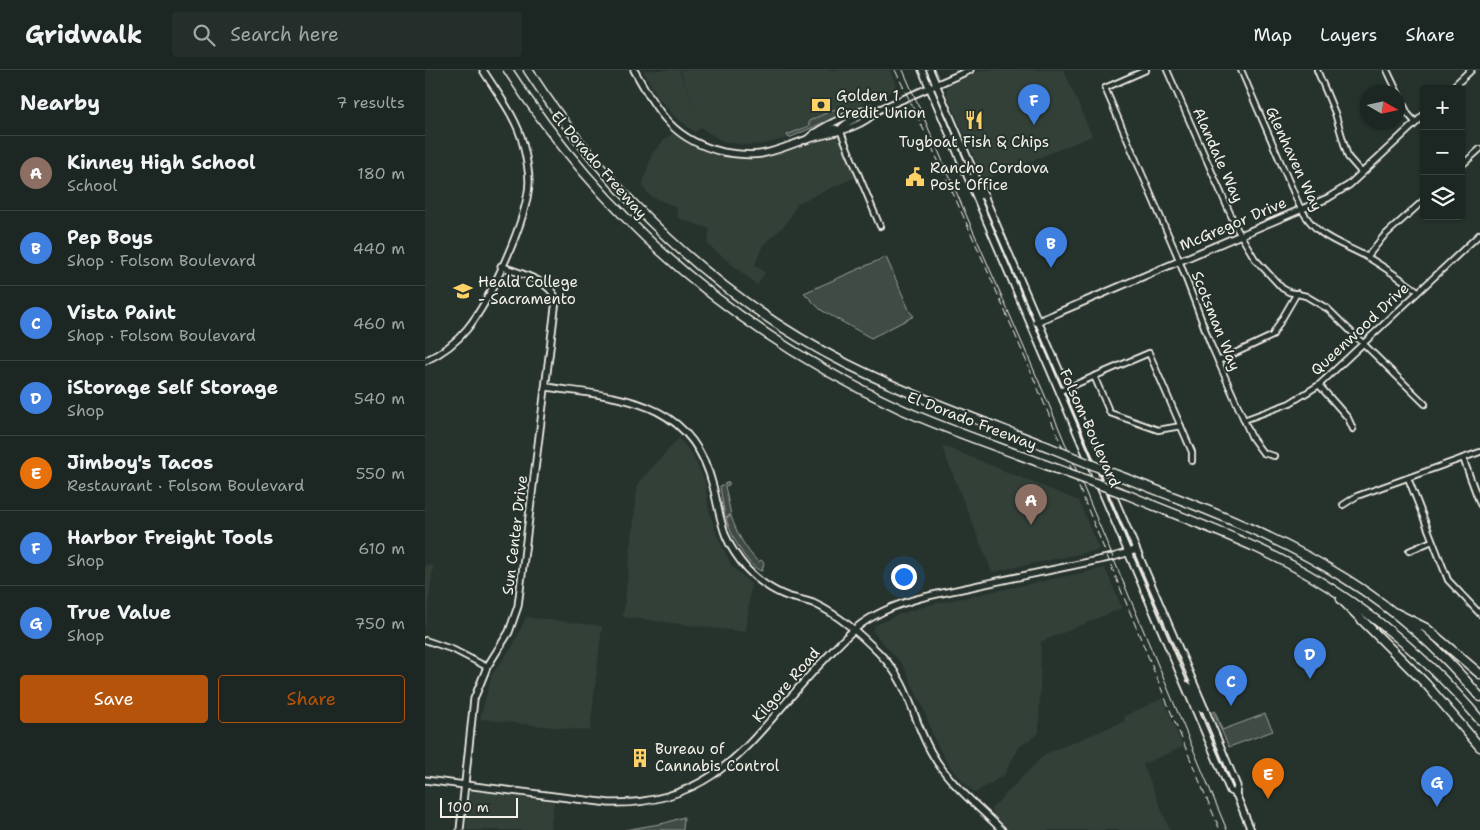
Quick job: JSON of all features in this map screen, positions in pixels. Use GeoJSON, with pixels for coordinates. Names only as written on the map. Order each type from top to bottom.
{"type":"FeatureCollection","features":[{"type":"Feature","properties":{"kind":"highway","name":"El Dorado Freeway"},"geometry":{"type":"LineString","coordinates":[[508,70],[566,154],[605,198],[676,267],[739,316],[788,349],[902,409],[1128,495],[1258,548],[1333,590],[1375,618],[1419,655],[1480,720]]}},
{"type":"Feature","properties":{"kind":"highway","name":"El Dorado Freeway"},"geometry":{"type":"LineString","coordinates":[[528,70],[582,147],[619,190],[681,250],[748,303],[796,335],[897,388],[1247,527],[1297,551],[1346,579],[1385,608],[1430,645],[1480,697]]}},
{"type":"Feature","properties":{"kind":"highway"},"geometry":{"type":"LineString","coordinates":[[1333,590],[1355,615],[1426,684],[1480,747]]}},
{"type":"Feature","properties":{"kind":"highway"},"geometry":{"type":"LineString","coordinates":[[1385,608],[1426,628],[1480,674]]}},
{"type":"Feature","properties":{"kind":"street"},"geometry":{"type":"LineString","coordinates":[[425,361],[445,351],[468,329],[484,304],[525,205],[529,182],[520,134],[483,70]]}},
{"type":"Feature","properties":{"kind":"street"},"geometry":{"type":"LineString","coordinates":[[634,70],[657,111],[674,130],[693,142],[732,154],[759,155],[784,149],[806,140],[821,138],[871,117],[878,110],[969,70]]}},
{"type":"Feature","properties":{"kind":"street","name":"Folsom Boulevard"},"geometry":{"type":"LineString","coordinates":[[922,70],[1031,324],[1063,389],[1136,550],[1199,700],[1200,708],[1205,709],[1237,786],[1236,794],[1251,830]]}},
{"type":"Feature","properties":{"kind":"street","name":"Folsom Boulevard"},"geometry":{"type":"LineString","coordinates":[[930,70],[1039,320],[1063,389],[1129,553],[1230,790],[1236,794]]}},
{"type":"Feature","properties":{"kind":"street","name":"Scotsman Way"},"geometry":{"type":"LineString","coordinates":[[1146,70],[1105,88],[1179,260],[1243,420],[1257,447],[1266,455],[1274,456]]}},
{"type":"Feature","properties":{"kind":"street","name":"Alandale Way"},"geometry":{"type":"LineString","coordinates":[[1167,70],[1239,234],[1255,259],[1270,277],[1289,292],[1297,293],[1328,309],[1425,404]]}},
{"type":"Feature","properties":{"kind":"street","name":"Glenhaven Way"},"geometry":{"type":"LineString","coordinates":[[1241,70],[1301,209],[1311,224],[1322,236],[1367,257],[1418,291]]}},
{"type":"Feature","properties":{"kind":"street"},"geometry":{"type":"LineString","coordinates":[[1317,70],[1335,113],[1348,157],[1361,173]]}},
{"type":"Feature","properties":{"kind":"street"},"geometry":{"type":"LineString","coordinates":[[1387,70],[1408,114],[1416,123]]}},
{"type":"Feature","properties":{"kind":"street"},"geometry":{"type":"LineString","coordinates":[[1455,85],[1468,71]]}},
{"type":"Feature","properties":{"kind":"street"},"geometry":{"type":"LineString","coordinates":[[806,140],[813,133],[870,108],[878,110]]}},
{"type":"Feature","properties":{"kind":"street"},"geometry":{"type":"LineString","coordinates":[[840,130],[846,123],[867,115],[870,108]]}},
{"type":"Feature","properties":{"kind":"street","name":"McGregor Drive"},"geometry":{"type":"LineString","coordinates":[[1031,324],[1340,192],[1420,119]]}},
{"type":"Feature","properties":{"kind":"street"},"geometry":{"type":"LineString","coordinates":[[813,133],[819,134],[834,128],[840,130],[879,226]]}},
{"type":"Feature","properties":{"kind":"street"},"geometry":{"type":"LineString","coordinates":[[1465,162],[1480,149]]}},
{"type":"Feature","properties":{"kind":"street"},"geometry":{"type":"LineString","coordinates":[[966,173],[972,177],[980,195],[985,196]]}},
{"type":"Feature","properties":{"kind":"street"},"geometry":{"type":"LineString","coordinates":[[1367,257],[1383,237],[1420,204]]}},
{"type":"Feature","properties":{"kind":"street","name":"Queenwood Drive"},"geometry":{"type":"LineString","coordinates":[[1243,420],[1290,403],[1319,385],[1480,234]]}},
{"type":"Feature","properties":{"kind":"street","name":"Sun Center Drive"},"geometry":{"type":"LineString","coordinates":[[460,830],[474,699],[487,667],[509,632],[518,606],[556,300],[554,292],[545,284],[501,266]]}},
{"type":"Feature","properties":{"kind":"street"},"geometry":{"type":"LineString","coordinates":[[1218,361],[1272,336],[1297,293]]}},
{"type":"Feature","properties":{"kind":"street"},"geometry":{"type":"LineString","coordinates":[[1063,389],[1149,353],[1192,452],[1192,461]]}},
{"type":"Feature","properties":{"kind":"street"},"geometry":{"type":"LineString","coordinates":[[1094,376],[1111,413],[1158,430],[1181,426]]}},
{"type":"Feature","properties":{"kind":"street"},"geometry":{"type":"LineString","coordinates":[[1319,385],[1348,418],[1353,429]]}},
{"type":"Feature","properties":{"kind":"street"},"geometry":{"type":"LineString","coordinates":[[546,386],[629,399],[655,410],[677,424],[704,459],[714,488],[719,522],[735,554],[748,570],[773,589],[787,596],[811,603],[836,616],[855,629],[886,660],[904,684],[923,737],[940,768],[1002,830]]}},
{"type":"Feature","properties":{"kind":"street"},"geometry":{"type":"LineString","coordinates":[[1343,505],[1357,496],[1480,452]]}},
{"type":"Feature","properties":{"kind":"street"},"geometry":{"type":"LineString","coordinates":[[1463,458],[1480,504]]}},
{"type":"Feature","properties":{"kind":"street"},"geometry":{"type":"LineString","coordinates":[[1408,478],[1448,580],[1480,614]]}},
{"type":"Feature","properties":{"kind":"street"},"geometry":{"type":"LineString","coordinates":[[1409,551],[1432,541]]}},
{"type":"Feature","properties":{"kind":"street","name":"Kilgore Road"},"geometry":{"type":"LineString","coordinates":[[425,780],[621,803],[650,800],[694,787],[730,764],[750,745],[820,664],[855,629],[873,616],[909,600],[1136,550]]}},
{"type":"Feature","properties":{"kind":"street"},"geometry":{"type":"LineString","coordinates":[[425,640],[455,650],[487,667]]}},
{"type":"Feature","properties":{"kind":"street"},"geometry":{"type":"LineString","coordinates":[[1185,683],[1199,700]]}},
{"type":"Feature","properties":{"kind":"shaded area"},"geometry":{"type":"Polygon","coordinates":[[[643,70],[679,70],[696,112],[680,70],[890,70],[897,89],[790,137],[765,144],[746,145],[724,142],[702,127],[695,132],[688,127],[673,115],[657,96],[643,70]]]}},
{"type":"Feature","properties":{"kind":"shaded area"},"geometry":{"type":"Polygon","coordinates":[[[983,70],[1064,70],[1092,136],[984,180],[947,94],[947,87],[951,82],[983,70]]]}},
{"type":"Feature","properties":{"kind":"shaded area"},"geometry":{"type":"Polygon","coordinates":[[[835,109],[838,116],[789,138],[787,135],[809,126],[809,121],[835,109]]]}},
{"type":"Feature","properties":{"kind":"shaded area"},"geometry":{"type":"Polygon","coordinates":[[[673,133],[700,148],[719,155],[741,158],[763,158],[835,136],[840,141],[856,177],[798,203],[786,224],[763,245],[755,265],[765,273],[757,285],[707,244],[710,229],[678,218],[676,207],[650,196],[642,186],[652,154],[673,133]]]}},
{"type":"Feature","properties":{"kind":"shaded area"},"geometry":{"type":"Polygon","coordinates":[[[886,257],[910,312],[914,316],[871,338],[821,310],[804,293],[886,257]]]}},
{"type":"Feature","properties":{"kind":"shaded area"},"geometry":{"type":"Polygon","coordinates":[[[679,438],[692,454],[705,481],[709,511],[718,538],[732,566],[751,584],[746,632],[623,617],[638,483],[679,438]]]}},
{"type":"Feature","properties":{"kind":"shaded area"},"geometry":{"type":"Polygon","coordinates":[[[941,445],[1079,501],[1099,550],[992,572],[941,445]]]}},
{"type":"Feature","properties":{"kind":"shaded area"},"geometry":{"type":"Polygon","coordinates":[[[729,482],[729,485],[725,486],[731,515],[725,517],[720,486],[729,482]]]}},
{"type":"Feature","properties":{"kind":"shaded area"},"geometry":{"type":"Polygon","coordinates":[[[731,516],[745,546],[758,562],[761,560],[764,563],[762,571],[751,564],[740,549],[726,518],[731,516]]]}},
{"type":"Feature","properties":{"kind":"shaded area"},"geometry":{"type":"Polygon","coordinates":[[[425,565],[433,566],[425,632],[425,565]]]}},
{"type":"Feature","properties":{"kind":"shaded area"},"geometry":{"type":"Polygon","coordinates":[[[1105,568],[1122,608],[1041,642],[1039,733],[1019,747],[1004,775],[975,793],[955,773],[945,759],[934,739],[924,710],[903,665],[873,632],[874,626],[897,615],[929,605],[1105,568]]]}},
{"type":"Feature","properties":{"kind":"shaded area"},"geometry":{"type":"Polygon","coordinates":[[[526,617],[602,626],[590,731],[480,719],[492,674],[513,646],[526,617]]]}},
{"type":"Feature","properties":{"kind":"shaded area"},"geometry":{"type":"Polygon","coordinates":[[[1163,698],[1183,747],[1143,764],[1170,830],[1006,830],[993,816],[992,808],[1045,754],[1125,721],[1124,716],[1163,698]]]}},
{"type":"Feature","properties":{"kind":"shaded area"},"geometry":{"type":"Polygon","coordinates":[[[1215,711],[1222,730],[1265,714],[1273,731],[1229,747],[1213,712],[1215,711]]]}},
{"type":"Feature","properties":{"kind":"shaded area"},"geometry":{"type":"Polygon","coordinates":[[[484,790],[554,802],[550,830],[466,830],[469,793],[484,790]]]}},
{"type":"Feature","properties":{"kind":"shaded area"},"geometry":{"type":"Polygon","coordinates":[[[684,817],[683,830],[625,830],[665,823],[684,817]]]}},
{"type":"Feature","properties":{"kind":"tram line"},"geometry":{"type":"LineString","coordinates":[[903,70],[1050,407],[1227,830]]}},
{"type":"Feature","properties":{"kind":"railway"},"geometry":{"type":"LineString","coordinates":[[895,70],[982,258],[1023,353],[1220,830]]}},
{"type":"Feature","properties":{"kind":"place","name":"Golden 1 Credit Union"},"geometry":{"type":"Point","coordinates":[821,105]}},
{"type":"Feature","properties":{"kind":"place","name":"Tugboat Fish & Chips"},"geometry":{"type":"Point","coordinates":[974,120]}},
{"type":"Feature","properties":{"kind":"place","name":"Harbor Freight Tools"},"geometry":{"type":"Point","coordinates":[1034,125]}},
{"type":"Feature","properties":{"kind":"place","name":"Rancho Cordova Post Office"},"geometry":{"type":"Point","coordinates":[915,177]}},
{"type":"Feature","properties":{"kind":"place","name":"Pep Boys"},"geometry":{"type":"Point","coordinates":[1051,268]}},
{"type":"Feature","properties":{"kind":"place","name":"Heald College - Sacramento"},"geometry":{"type":"Point","coordinates":[463,291]}},
{"type":"Feature","properties":{"kind":"place","name":"Kinney High School"},"geometry":{"type":"Point","coordinates":[1031,525]}},
{"type":"Feature","properties":{"kind":"place","name":"iStorage Self Storage"},"geometry":{"type":"Point","coordinates":[1310,679]}},
{"type":"Feature","properties":{"kind":"place","name":"Vista Paint"},"geometry":{"type":"Point","coordinates":[1231,706]}},
{"type":"Feature","properties":{"kind":"place","name":"Bureau of Cannabis Control"},"geometry":{"type":"Point","coordinates":[640,758]}},
{"type":"Feature","properties":{"kind":"place","name":"Jimboy's Tacos"},"geometry":{"type":"Point","coordinates":[1268,799]}},
{"type":"Feature","properties":{"kind":"place","name":"True Value"},"geometry":{"type":"Point","coordinates":[1437,807]}}]}
